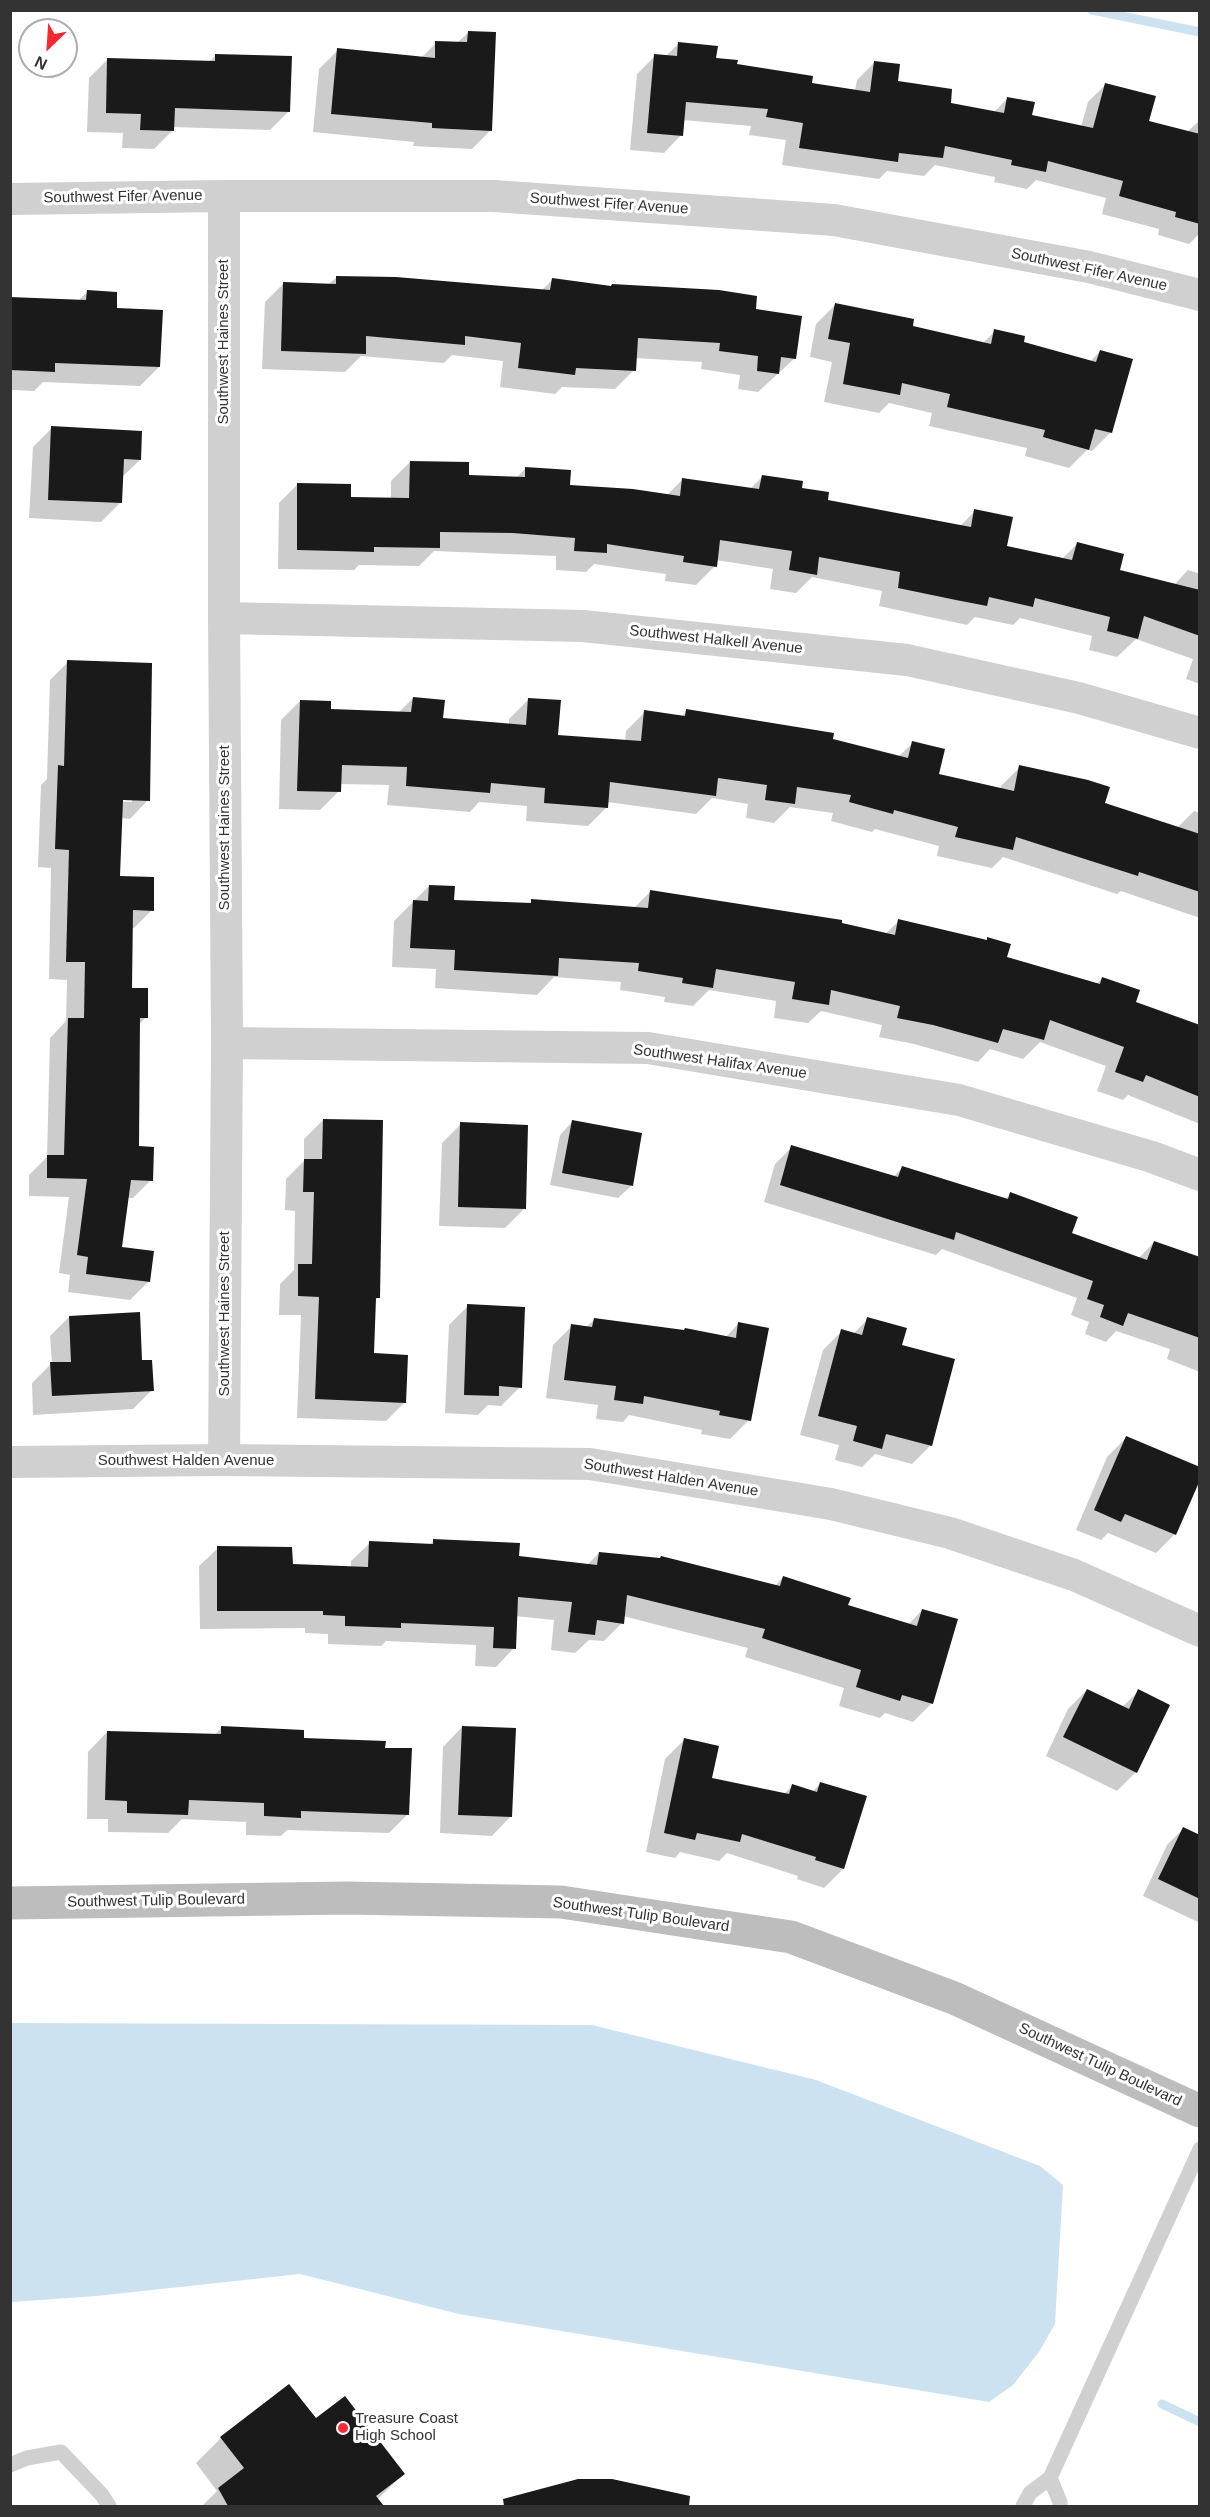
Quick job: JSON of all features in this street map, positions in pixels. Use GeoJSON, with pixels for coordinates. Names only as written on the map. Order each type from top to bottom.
{"type":"FeatureCollection","features":[{"type":"Feature","properties":{"kind":"street","name":"Southwest Haines Street"},"geometry":{"type":"LineString","coordinates":[[224,196],[227,1043],[224,1460]]}},
{"type":"Feature","properties":{"kind":"street","name":"Southwest Fifer Avenue"},"geometry":{"type":"LineString","coordinates":[[10,199],[494,196],[834,220],[1089,267],[1200,295]]}},
{"type":"Feature","properties":{"kind":"street","name":"Southwest Halkell Avenue"},"geometry":{"type":"LineString","coordinates":[[224,618],[583,626],[907,660],[1079,698],[1200,733]]}},
{"type":"Feature","properties":{"kind":"street","name":"Southwest Halifax Avenue"},"geometry":{"type":"LineString","coordinates":[[227,1043],[648,1048],[959,1100],[1152,1157],[1200,1175]]}},
{"type":"Feature","properties":{"kind":"street","name":"Southwest Halden Avenue"},"geometry":{"type":"LineString","coordinates":[[10,1462],[224,1460],[590,1464],[831,1504],[950,1533],[1051,1568],[1200,1631]]}},
{"type":"Feature","properties":{"kind":"street","name":"Southwest Tulip Boulevard"},"geometry":{"type":"LineString","coordinates":[[10,1903],[347,1898],[561,1902],[791,1937],[954,1998],[1200,2111]]}},
{"type":"Feature","properties":{"kind":"lane"},"geometry":{"type":"LineString","coordinates":[[1023,2506],[1030,2493],[1050,2478],[1200,2149]]}},
{"type":"Feature","properties":{"kind":"lane"},"geometry":{"type":"LineString","coordinates":[[10,2465],[27,2458],[61,2452],[102,2495],[109,2506]]}},
{"type":"Feature","properties":{"kind":"lane"},"geometry":{"type":"LineString","coordinates":[[1050,2478],[1060,2506]]}},
{"type":"Feature","properties":{"kind":"water"},"geometry":{"type":"Polygon","coordinates":[[[11,2023],[592,2025],[816,2080],[1040,2166],[1063,2185],[1055,2324],[1039,2352],[1013,2385],[989,2402],[459,2314],[300,2274],[97,2296],[11,2302],[11,2023]]]}},
{"type":"Feature","properties":{"kind":"building"},"geometry":{"type":"Polygon","coordinates":[[[468,31],[496,32],[492,131],[432,128],[432,123],[331,114],[337,48],[435,58],[435,41],[467,42],[468,31]]]}},
{"type":"Feature","properties":{"kind":"building"},"geometry":{"type":"Polygon","coordinates":[[[678,42],[718,46],[716,58],[738,60],[737,64],[813,76],[812,83],[870,92],[874,61],[900,64],[898,81],[952,89],[951,103],[1004,113],[1007,97],[1035,102],[1032,115],[1093,128],[1105,83],[1156,96],[1149,121],[1200,134],[1200,224],[1175,217],[1176,212],[1119,196],[1123,181],[1048,161],[1046,172],[1011,165],[1012,160],[945,146],[943,158],[899,153],[898,162],[799,148],[803,123],[766,117],[768,109],[686,102],[683,136],[647,133],[654,54],[677,56],[678,42]]]}},
{"type":"Feature","properties":{"kind":"building"},"geometry":{"type":"Polygon","coordinates":[[[215,54],[292,56],[290,112],[175,108],[174,131],[140,130],[141,114],[106,113],[107,58],[215,61],[215,54]]]}},
{"type":"Feature","properties":{"kind":"building"},"geometry":{"type":"Polygon","coordinates":[[[336,276],[396,277],[550,290],[552,278],[611,286],[612,284],[719,290],[757,296],[756,309],[802,316],[796,359],[781,357],[779,374],[757,371],[758,356],[719,351],[720,343],[638,338],[636,371],[576,368],[575,375],[518,368],[521,343],[465,336],[465,345],[366,336],[366,354],[281,351],[283,282],[336,284],[336,276]]]}},
{"type":"Feature","properties":{"kind":"building"},"geometry":{"type":"Polygon","coordinates":[[[87,290],[117,292],[117,308],[163,310],[160,367],[55,363],[55,372],[10,370],[10,297],[86,300],[87,290]]]}},
{"type":"Feature","properties":{"kind":"building"},"geometry":{"type":"Polygon","coordinates":[[[835,303],[914,319],[913,326],[991,344],[994,329],[1025,336],[1024,342],[1096,362],[1100,350],[1133,359],[1112,433],[1095,429],[1089,450],[1043,437],[1045,430],[947,407],[950,394],[902,383],[900,395],[843,384],[850,343],[828,339],[835,303]]]}},
{"type":"Feature","properties":{"kind":"building"},"geometry":{"type":"Polygon","coordinates":[[[51,426],[142,431],[141,460],[124,459],[122,503],[48,500],[51,426]]]}},
{"type":"Feature","properties":{"kind":"building"},"geometry":{"type":"Polygon","coordinates":[[[410,461],[469,462],[469,475],[525,477],[525,467],[571,470],[570,485],[633,489],[680,496],[682,478],[759,489],[762,475],[803,481],[802,488],[829,492],[828,500],[971,527],[974,509],[1013,517],[1007,546],[1072,560],[1077,542],[1124,554],[1120,570],[1200,590],[1200,636],[1144,616],[1138,639],[1107,631],[1110,617],[1035,598],[1033,607],[989,597],[987,606],[956,600],[898,588],[900,572],[819,557],[817,575],[789,570],[792,551],[720,540],[717,567],[683,562],[684,556],[607,544],[607,553],[574,551],[575,538],[513,533],[440,532],[440,548],[374,547],[374,552],[297,550],[297,483],[351,484],[351,497],[409,498],[410,461]]]}},
{"type":"Feature","properties":{"kind":"building"},"geometry":{"type":"Polygon","coordinates":[[[67,660],[152,663],[150,801],[123,800],[120,876],[154,877],[154,911],[133,910],[132,988],[148,988],[148,1018],[140,1018],[139,1146],[154,1147],[153,1181],[131,1180],[122,1247],[154,1251],[150,1282],[86,1274],[88,1257],[77,1255],[87,1179],[47,1178],[47,1155],[64,1155],[68,1018],[84,1018],[85,962],[66,962],[69,850],[55,849],[58,765],[64,766],[67,660]]]}},
{"type":"Feature","properties":{"kind":"building"},"geometry":{"type":"Polygon","coordinates":[[[413,697],[445,700],[443,718],[526,725],[528,698],[561,700],[558,735],[641,741],[644,710],[685,716],[686,709],[834,733],[833,739],[908,758],[912,741],[945,749],[939,774],[1014,791],[1019,765],[1088,780],[1110,787],[1105,803],[1200,834],[1200,892],[1139,872],[1138,876],[1016,837],[1013,850],[955,837],[958,827],[894,810],[893,814],[849,802],[851,795],[797,787],[795,804],[765,800],[767,785],[718,778],[716,796],[610,782],[608,808],[544,803],[545,788],[491,783],[490,793],[406,786],[407,767],[342,765],[341,792],[297,791],[300,700],[331,701],[331,709],[411,712],[413,697]]]}},
{"type":"Feature","properties":{"kind":"building"},"geometry":{"type":"Polygon","coordinates":[[[429,885],[455,886],[454,900],[531,903],[531,899],[648,908],[650,890],[842,920],[842,923],[895,935],[898,919],[987,940],[987,937],[1011,944],[1007,957],[1100,984],[1102,977],[1140,990],[1136,1002],[1200,1025],[1200,1097],[1146,1075],[1143,1082],[1115,1072],[1124,1047],[1050,1020],[1044,1040],[1003,1029],[998,1043],[933,1025],[897,1018],[900,1006],[831,990],[829,1005],[792,999],[795,982],[716,969],[713,988],[682,983],[683,978],[638,971],[639,963],[559,958],[558,976],[454,970],[455,950],[410,948],[413,900],[428,901],[429,885]]]}},
{"type":"Feature","properties":{"kind":"building"},"geometry":{"type":"Polygon","coordinates":[[[323,1119],[383,1120],[380,1298],[376,1298],[374,1353],[408,1355],[406,1403],[315,1399],[319,1297],[298,1296],[298,1264],[312,1264],[314,1192],[303,1192],[304,1159],[322,1159],[323,1119]]]}},
{"type":"Feature","properties":{"kind":"building"},"geometry":{"type":"Polygon","coordinates":[[[572,1120],[642,1133],[633,1186],[562,1173],[572,1120]]]}},
{"type":"Feature","properties":{"kind":"building"},"geometry":{"type":"Polygon","coordinates":[[[460,1122],[528,1125],[526,1209],[458,1207],[460,1122]]]}},
{"type":"Feature","properties":{"kind":"building"},"geometry":{"type":"Polygon","coordinates":[[[791,1145],[898,1177],[902,1166],[1008,1199],[1010,1192],[1078,1217],[1072,1233],[1147,1260],[1154,1241],[1200,1257],[1200,1338],[1128,1313],[1123,1326],[1100,1317],[1104,1305],[1087,1299],[1093,1281],[956,1232],[954,1240],[780,1185],[791,1145]]]}},
{"type":"Feature","properties":{"kind":"building"},"geometry":{"type":"Polygon","coordinates":[[[467,1304],[525,1307],[522,1388],[499,1386],[499,1396],[464,1395],[467,1304]]]}},
{"type":"Feature","properties":{"kind":"building"},"geometry":{"type":"Polygon","coordinates":[[[140,1312],[142,1360],[152,1360],[154,1391],[52,1396],[50,1362],[71,1362],[69,1316],[140,1312]]]}},
{"type":"Feature","properties":{"kind":"building"},"geometry":{"type":"Polygon","coordinates":[[[867,1317],[907,1328],[902,1345],[955,1359],[932,1446],[886,1434],[882,1449],[853,1441],[857,1426],[818,1416],[841,1329],[862,1335],[867,1317]]]}},
{"type":"Feature","properties":{"kind":"building"},"geometry":{"type":"Polygon","coordinates":[[[594,1318],[684,1330],[685,1328],[736,1338],[738,1322],[769,1328],[751,1421],[719,1415],[720,1411],[644,1396],[643,1404],[614,1400],[616,1386],[564,1380],[571,1324],[592,1327],[594,1318]]]}},
{"type":"Feature","properties":{"kind":"building"},"geometry":{"type":"Polygon","coordinates":[[[1126,1436],[1200,1467],[1200,1480],[1176,1535],[1125,1514],[1121,1522],[1094,1510],[1126,1436]]]}},
{"type":"Feature","properties":{"kind":"building"},"geometry":{"type":"Polygon","coordinates":[[[433,1539],[520,1543],[519,1556],[597,1565],[599,1552],[660,1558],[661,1556],[780,1586],[783,1576],[851,1598],[848,1605],[917,1626],[922,1609],[958,1619],[933,1704],[902,1695],[900,1701],[856,1687],[861,1670],[762,1638],[765,1629],[627,1595],[624,1624],[597,1620],[595,1635],[568,1632],[572,1602],[518,1597],[516,1649],[493,1648],[494,1627],[401,1623],[401,1628],[345,1626],[345,1616],[323,1615],[323,1611],[217,1611],[217,1546],[292,1547],[293,1564],[368,1567],[369,1541],[433,1544],[433,1539]]]}},
{"type":"Feature","properties":{"kind":"building"},"geometry":{"type":"Polygon","coordinates":[[[1087,1689],[1129,1709],[1138,1689],[1170,1705],[1137,1773],[1063,1737],[1087,1689]]]}},
{"type":"Feature","properties":{"kind":"building"},"geometry":{"type":"Polygon","coordinates":[[[221,1726],[304,1730],[304,1738],[386,1741],[385,1748],[412,1748],[409,1815],[301,1811],[301,1818],[264,1816],[264,1803],[189,1800],[188,1815],[127,1813],[127,1801],[105,1800],[107,1731],[221,1734],[221,1726]]]}},
{"type":"Feature","properties":{"kind":"building"},"geometry":{"type":"Polygon","coordinates":[[[462,1726],[516,1728],[512,1817],[458,1815],[462,1726]]]}},
{"type":"Feature","properties":{"kind":"building"},"geometry":{"type":"Polygon","coordinates":[[[684,1738],[719,1746],[712,1778],[789,1794],[792,1784],[817,1792],[820,1782],[867,1796],[844,1869],[815,1860],[816,1857],[742,1834],[740,1842],[697,1833],[695,1840],[664,1833],[684,1738]]]}},
{"type":"Feature","properties":{"kind":"building"},"geometry":{"type":"Polygon","coordinates":[[[1183,1827],[1200,1835],[1200,1899],[1158,1879],[1183,1827]]]}},
{"type":"Feature","properties":{"kind":"building"},"geometry":{"type":"Polygon","coordinates":[[[289,2384],[316,2418],[345,2396],[405,2474],[376,2496],[384,2506],[228,2506],[218,2488],[244,2468],[220,2437],[289,2384]]]}},
{"type":"Feature","properties":{"kind":"building"},"geometry":{"type":"Polygon","coordinates":[[[578,2479],[612,2479],[690,2496],[689,2506],[504,2506],[503,2499],[578,2479]]]}},
{"type":"Feature","properties":{"kind":"waterway"},"geometry":{"type":"LineString","coordinates":[[1092,10],[1200,32]]}},
{"type":"Feature","properties":{"kind":"waterway"},"geometry":{"type":"LineString","coordinates":[[1162,2404],[1200,2422]]}},
{"type":"Feature","properties":{"kind":"place","name":"Treasure Coast High School"},"geometry":{"type":"Point","coordinates":[343,2428]}}]}
